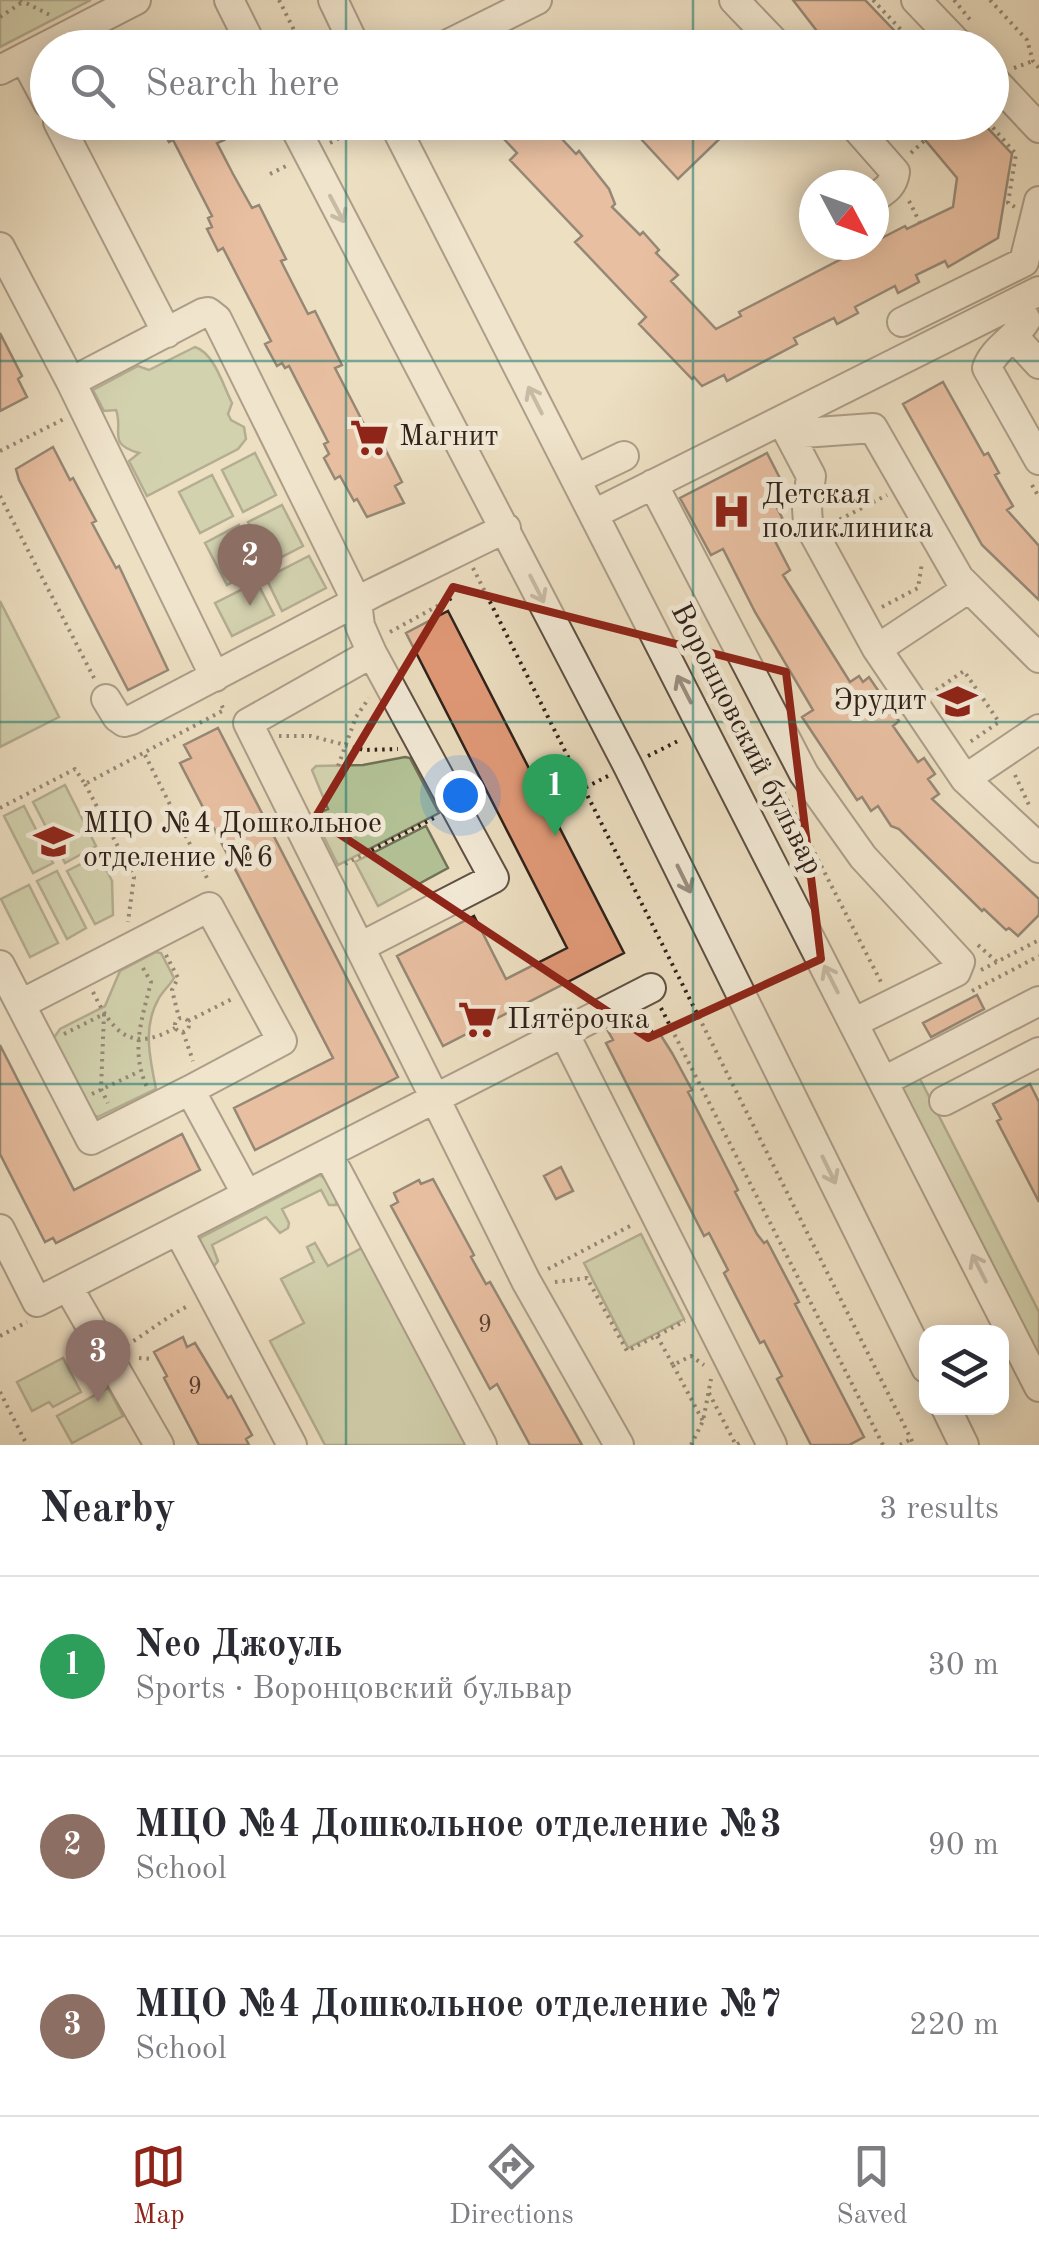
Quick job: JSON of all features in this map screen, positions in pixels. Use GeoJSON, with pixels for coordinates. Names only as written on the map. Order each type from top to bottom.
{"type":"FeatureCollection","features":[{"type":"Feature","properties":{"kind":"street"},"geometry":{"type":"LineString","coordinates":[[78,30],[136,0]]}},
{"type":"Feature","properties":{"kind":"street"},"geometry":{"type":"LineString","coordinates":[[229,0],[244,30]]}},
{"type":"Feature","properties":{"kind":"street"},"geometry":{"type":"LineString","coordinates":[[477,30],[538,0]]}},
{"type":"Feature","properties":{"kind":"street"},"geometry":{"type":"LineString","coordinates":[[734,0],[763,30]]}},
{"type":"Feature","properties":{"kind":"street"},"geometry":{"type":"LineString","coordinates":[[916,0],[945,30]]}},
{"type":"Feature","properties":{"kind":"street"},"geometry":{"type":"LineString","coordinates":[[12,64],[30,84]]}},
{"type":"Feature","properties":{"kind":"street"},"geometry":{"type":"LineString","coordinates":[[1009,96],[1039,128]]}},
{"type":"Feature","properties":{"kind":"street"},"geometry":{"type":"LineString","coordinates":[[67,140],[166,333]]}},
{"type":"Feature","properties":{"kind":"street"},"geometry":{"type":"LineString","coordinates":[[301,140],[628,766],[919,1354]]}},
{"type":"Feature","properties":{"kind":"street","name":"Воронцовский бульвар"},"geometry":{"type":"LineString","coordinates":[[402,140],[1039,1386]]}},
{"type":"Feature","properties":{"kind":"street"},"geometry":{"type":"LineString","coordinates":[[867,140],[895,172],[889,189]]}},
{"type":"Feature","properties":{"kind":"street"},"geometry":{"type":"LineString","coordinates":[[902,322],[1024,262],[1028,205]]}},
{"type":"Feature","properties":{"kind":"street"},"geometry":{"type":"LineString","coordinates":[[0,247],[71,382],[216,687]]}},
{"type":"Feature","properties":{"kind":"street"},"geometry":{"type":"LineString","coordinates":[[1028,297],[1026,320],[1015,338],[991,357],[987,368],[1039,460]]}},
{"type":"Feature","properties":{"kind":"street"},"geometry":{"type":"LineString","coordinates":[[594,514],[786,427],[1028,297]]}},
{"type":"Feature","properties":{"kind":"street"},"geometry":{"type":"LineString","coordinates":[[71,382],[116,347],[166,333],[208,312],[218,320],[357,602],[360,626],[377,644],[389,683],[494,878],[360,947]]}},
{"type":"Feature","properties":{"kind":"street"},"geometry":{"type":"LineString","coordinates":[[1015,338],[1039,364]]}},
{"type":"Feature","properties":{"kind":"street"},"geometry":{"type":"LineString","coordinates":[[786,427],[873,428],[968,588],[1039,658]]}},
{"type":"Feature","properties":{"kind":"street"},"geometry":{"type":"LineString","coordinates":[[786,427],[811,476],[808,523],[877,649],[965,780],[1039,848]]}},
{"type":"Feature","properties":{"kind":"street"},"geometry":{"type":"LineString","coordinates":[[576,479],[624,456]]}},
{"type":"Feature","properties":{"kind":"street"},"geometry":{"type":"LineString","coordinates":[[653,484],[804,774],[863,857],[957,959],[959,970],[854,1023]]}},
{"type":"Feature","properties":{"kind":"street"},"geometry":{"type":"LineString","coordinates":[[100,689],[116,717],[124,722],[216,687],[357,602],[506,528]]}},
{"type":"Feature","properties":{"kind":"street"},"geometry":{"type":"LineString","coordinates":[[877,649],[968,588]]}},
{"type":"Feature","properties":{"kind":"street"},"geometry":{"type":"LineString","coordinates":[[377,644],[248,723],[526,1281],[619,1445]]}},
{"type":"Feature","properties":{"kind":"street"},"geometry":{"type":"LineString","coordinates":[[965,780],[1039,729]]}},
{"type":"Feature","properties":{"kind":"street"},"geometry":{"type":"LineString","coordinates":[[0,965],[92,1140],[194,1081],[282,1040],[209,907],[21,1004]]}},
{"type":"Feature","properties":{"kind":"street"},"geometry":{"type":"LineString","coordinates":[[2,1238],[38,1302],[564,1033],[654,994]]}},
{"type":"Feature","properties":{"kind":"street"},"geometry":{"type":"LineString","coordinates":[[884,1082],[1039,1001]]}},
{"type":"Feature","properties":{"kind":"street"},"geometry":{"type":"LineString","coordinates":[[564,1033],[772,1445]]}},
{"type":"Feature","properties":{"kind":"street"},"geometry":{"type":"LineString","coordinates":[[944,1101],[1038,1053]]}},
{"type":"Feature","properties":{"kind":"street"},"geometry":{"type":"LineString","coordinates":[[194,1081],[246,1195]]}},
{"type":"Feature","properties":{"kind":"street"},"geometry":{"type":"LineString","coordinates":[[328,1154],[482,1445]]}},
{"type":"Feature","properties":{"kind":"street"},"geometry":{"type":"LineString","coordinates":[[178,1230],[292,1445]]}},
{"type":"Feature","properties":{"kind":"street"},"geometry":{"type":"LineString","coordinates":[[68,1286],[159,1445]]}},
{"type":"Feature","properties":{"kind":"street"},"geometry":{"type":"LineString","coordinates":[[949,1415],[964,1445]]}},
{"type":"Feature","properties":{"kind":"path"},"geometry":{"type":"LineString","coordinates":[[0,17],[22,0],[64,22]]}},
{"type":"Feature","properties":{"kind":"path"},"geometry":{"type":"LineString","coordinates":[[278,0],[294,30]]}},
{"type":"Feature","properties":{"kind":"path"},"geometry":{"type":"LineString","coordinates":[[872,0],[901,30]]}},
{"type":"Feature","properties":{"kind":"path"},"geometry":{"type":"LineString","coordinates":[[990,0],[1027,40],[1039,68]]}},
{"type":"Feature","properties":{"kind":"path"},"geometry":{"type":"LineString","coordinates":[[314,30],[333,13]]}},
{"type":"Feature","properties":{"kind":"path"},"geometry":{"type":"LineString","coordinates":[[317,150],[336,140]]}},
{"type":"Feature","properties":{"kind":"path"},"geometry":{"type":"LineString","coordinates":[[905,159],[925,140]]}},
{"type":"Feature","properties":{"kind":"path"},"geometry":{"type":"LineString","coordinates":[[1004,140],[1016,154],[1008,203],[1028,205]]}},
{"type":"Feature","properties":{"kind":"path"},"geometry":{"type":"LineString","coordinates":[[270,174],[299,159]]}},
{"type":"Feature","properties":{"kind":"path"},"geometry":{"type":"LineString","coordinates":[[908,198],[920,223]]}},
{"type":"Feature","properties":{"kind":"path"},"geometry":{"type":"LineString","coordinates":[[0,451],[69,417]]}},
{"type":"Feature","properties":{"kind":"path"},"geometry":{"type":"LineString","coordinates":[[814,533],[907,485]]}},
{"type":"Feature","properties":{"kind":"path"},"geometry":{"type":"LineString","coordinates":[[0,496],[100,689]]}},
{"type":"Feature","properties":{"kind":"path"},"geometry":{"type":"LineString","coordinates":[[860,618],[918,588],[924,554],[940,544]]}},
{"type":"Feature","properties":{"kind":"path"},"geometry":{"type":"LineString","coordinates":[[468,560],[913,1442],[900,1445]]}},
{"type":"Feature","properties":{"kind":"path"},"geometry":{"type":"LineString","coordinates":[[377,644],[452,598]]}},
{"type":"Feature","properties":{"kind":"path"},"geometry":{"type":"LineString","coordinates":[[914,704],[964,671],[999,722],[963,747]]}},
{"type":"Feature","properties":{"kind":"path"},"geometry":{"type":"LineString","coordinates":[[338,766],[363,705],[389,683]]}},
{"type":"Feature","properties":{"kind":"path"},"geometry":{"type":"LineString","coordinates":[[85,784],[224,710],[216,687]]}},
{"type":"Feature","properties":{"kind":"path"},"geometry":{"type":"LineString","coordinates":[[257,742],[267,737],[311,736],[386,751],[422,744]]}},
{"type":"Feature","properties":{"kind":"path"},"geometry":{"type":"LineString","coordinates":[[144,754],[208,880]]}},
{"type":"Feature","properties":{"kind":"path"},"geometry":{"type":"LineString","coordinates":[[990,802],[1023,767]]}},
{"type":"Feature","properties":{"kind":"path"},"geometry":{"type":"LineString","coordinates":[[0,808],[76,769],[134,877],[127,937]]}},
{"type":"Feature","properties":{"kind":"path"},"geometry":{"type":"LineString","coordinates":[[323,875],[456,806]]}},
{"type":"Feature","properties":{"kind":"path"},"geometry":{"type":"LineString","coordinates":[[968,935],[997,962]]}},
{"type":"Feature","properties":{"kind":"path"},"geometry":{"type":"LineString","coordinates":[[959,970],[966,978],[1039,940]]}},
{"type":"Feature","properties":{"kind":"path"},"geometry":{"type":"LineString","coordinates":[[102,1011],[118,1031],[136,1040],[148,1040],[175,1028],[179,1018],[172,990],[178,978],[162,946]]}},
{"type":"Feature","properties":{"kind":"path"},"geometry":{"type":"LineString","coordinates":[[1016,968],[1039,956]]}},
{"type":"Feature","properties":{"kind":"path"},"geometry":{"type":"LineString","coordinates":[[138,958],[151,982],[136,1040],[139,1071],[151,1097]]}},
{"type":"Feature","properties":{"kind":"path"},"geometry":{"type":"LineString","coordinates":[[179,1018],[188,1021],[243,993]]}},
{"type":"Feature","properties":{"kind":"path"},"geometry":{"type":"LineString","coordinates":[[654,994],[883,1445]]}},
{"type":"Feature","properties":{"kind":"path"},"geometry":{"type":"LineString","coordinates":[[51,1040],[102,1011]]}},
{"type":"Feature","properties":{"kind":"path"},"geometry":{"type":"LineString","coordinates":[[102,1011],[101,1089],[114,1115]]}},
{"type":"Feature","properties":{"kind":"path"},"geometry":{"type":"LineString","coordinates":[[183,1032],[188,1021]]}},
{"type":"Feature","properties":{"kind":"path"},"geometry":{"type":"LineString","coordinates":[[175,1028],[183,1032]]}},
{"type":"Feature","properties":{"kind":"path"},"geometry":{"type":"LineString","coordinates":[[183,1032],[194,1081]]}},
{"type":"Feature","properties":{"kind":"path"},"geometry":{"type":"LineString","coordinates":[[81,1100],[139,1071]]}},
{"type":"Feature","properties":{"kind":"path"},"geometry":{"type":"LineString","coordinates":[[540,1273],[645,1218]]}},
{"type":"Feature","properties":{"kind":"path"},"geometry":{"type":"LineString","coordinates":[[548,1283],[588,1278],[627,1351],[706,1314]]}},
{"type":"Feature","properties":{"kind":"path"},"geometry":{"type":"LineString","coordinates":[[110,1354],[161,1320],[202,1299]]}},
{"type":"Feature","properties":{"kind":"path"},"geometry":{"type":"LineString","coordinates":[[658,1336],[703,1421]]}},
{"type":"Feature","properties":{"kind":"path"},"geometry":{"type":"LineString","coordinates":[[673,1365],[691,1356],[712,1370],[703,1421],[691,1445]]}},
{"type":"Feature","properties":{"kind":"path"},"geometry":{"type":"LineString","coordinates":[[0,1392],[27,1445]]}},
{"type":"Feature","properties":{"kind":"highlighted area"},"geometry":{"type":"Polygon","coordinates":[[[453,587],[786,672],[821,959],[648,1038],[315,818],[453,587]]]}},
{"type":"Feature","properties":{"kind":"green space"},"geometry":{"type":"Polygon","coordinates":[[[0,0],[91,0],[30,30],[0,47],[0,0]]]}},
{"type":"Feature","properties":{"kind":"green space"},"geometry":{"type":"Polygon","coordinates":[[[195,347],[208,356],[217,371],[232,403],[228,414],[244,427],[246,439],[238,449],[147,496],[129,461],[139,453],[119,441],[116,410],[104,411],[93,390],[138,366],[149,370],[195,347]]]}},
{"type":"Feature","properties":{"kind":"green space"},"geometry":{"type":"Polygon","coordinates":[[[255,453],[276,495],[243,512],[222,470],[255,453]]]}},
{"type":"Feature","properties":{"kind":"green space"},"geometry":{"type":"Polygon","coordinates":[[[212,475],[233,516],[200,533],[179,492],[212,475]]]}},
{"type":"Feature","properties":{"kind":"green space"},"geometry":{"type":"Polygon","coordinates":[[[282,505],[303,546],[270,563],[248,522],[282,505]]]}},
{"type":"Feature","properties":{"kind":"green space"},"geometry":{"type":"Polygon","coordinates":[[[239,525],[261,567],[227,585],[205,543],[239,525]]]}},
{"type":"Feature","properties":{"kind":"green space"},"geometry":{"type":"Polygon","coordinates":[[[309,556],[326,588],[282,611],[266,578],[309,556]]]}},
{"type":"Feature","properties":{"kind":"green space"},"geometry":{"type":"Polygon","coordinates":[[[257,582],[274,615],[232,636],[215,603],[257,582]]]}},
{"type":"Feature","properties":{"kind":"green space"},"geometry":{"type":"Polygon","coordinates":[[[0,601],[59,717],[0,747],[0,601]]]}},
{"type":"Feature","properties":{"kind":"green space"},"geometry":{"type":"Polygon","coordinates":[[[410,758],[439,813],[338,865],[313,815],[328,809],[312,770],[316,766],[363,765],[410,758]]]}},
{"type":"Feature","properties":{"kind":"green space"},"geometry":{"type":"Polygon","coordinates":[[[65,785],[96,846],[65,863],[33,802],[65,785]]]}},
{"type":"Feature","properties":{"kind":"green space"},"geometry":{"type":"Polygon","coordinates":[[[24,806],[53,863],[33,873],[4,816],[24,806]]]}},
{"type":"Feature","properties":{"kind":"green space"},"geometry":{"type":"Polygon","coordinates":[[[426,826],[448,868],[378,906],[355,862],[426,826]]]}},
{"type":"Feature","properties":{"kind":"green space"},"geometry":{"type":"Polygon","coordinates":[[[99,855],[112,881],[113,915],[95,924],[67,871],[99,855]]]}},
{"type":"Feature","properties":{"kind":"green space"},"geometry":{"type":"Polygon","coordinates":[[[57,871],[86,928],[67,939],[37,881],[57,871]]]}},
{"type":"Feature","properties":{"kind":"green space"},"geometry":{"type":"Polygon","coordinates":[[[29,885],[58,943],[30,957],[1,899],[29,885]]]}},
{"type":"Feature","properties":{"kind":"green space"},"geometry":{"type":"Polygon","coordinates":[[[161,953],[174,978],[159,998],[151,1020],[149,1043],[156,1089],[98,1117],[93,1115],[53,1039],[60,1029],[105,1006],[120,971],[161,953]]]}},
{"type":"Feature","properties":{"kind":"green space"},"geometry":{"type":"Polygon","coordinates":[[[918,1075],[1039,1312],[1039,1366],[901,1091],[918,1075]]]}},
{"type":"Feature","properties":{"kind":"green space"},"geometry":{"type":"Polygon","coordinates":[[[320,1175],[332,1188],[336,1205],[329,1205],[321,1190],[282,1209],[289,1223],[280,1233],[266,1217],[212,1245],[218,1261],[214,1266],[200,1238],[320,1175]]]}},
{"type":"Feature","properties":{"kind":"green space"},"geometry":{"type":"Polygon","coordinates":[[[641,1234],[684,1319],[628,1348],[584,1263],[641,1234]]]}},
{"type":"Feature","properties":{"kind":"green space"},"geometry":{"type":"Polygon","coordinates":[[[315,1243],[328,1266],[362,1248],[467,1445],[325,1445],[270,1341],[304,1323],[281,1279],[314,1262],[307,1247],[315,1243]]]}},
{"type":"Feature","properties":{"kind":"green space"},"geometry":{"type":"Polygon","coordinates":[[[63,1358],[81,1392],[53,1407],[49,1402],[32,1411],[17,1382],[63,1358]]]}},
{"type":"Feature","properties":{"kind":"green space"},"geometry":{"type":"Polygon","coordinates":[[[108,1388],[123,1416],[72,1443],[57,1416],[108,1388]]]}},
{"type":"Feature","properties":{"kind":"building"},"geometry":{"type":"Polygon","coordinates":[[[793,0],[865,0],[894,30],[816,30],[793,0]]]}},
{"type":"Feature","properties":{"kind":"building"},"geometry":{"type":"Polygon","coordinates":[[[173,140],[224,140],[217,143],[252,208],[259,205],[308,314],[315,311],[342,365],[335,368],[368,432],[375,429],[402,482],[395,486],[404,503],[367,517],[340,476],[335,479],[324,458],[329,454],[324,444],[328,442],[289,366],[277,366],[265,344],[271,341],[223,248],[218,251],[207,229],[212,227],[208,218],[212,216],[173,140]]]}},
{"type":"Feature","properties":{"kind":"building"},"geometry":{"type":"Polygon","coordinates":[[[505,140],[563,140],[576,154],[579,151],[609,189],[615,204],[612,207],[659,250],[656,253],[678,275],[671,281],[716,329],[741,316],[739,312],[839,260],[889,260],[889,234],[953,207],[957,178],[925,140],[999,140],[1012,154],[998,238],[948,267],[945,261],[916,275],[919,282],[898,293],[895,286],[855,307],[858,313],[837,324],[834,318],[794,338],[797,344],[727,381],[724,375],[702,386],[639,324],[646,317],[575,242],[582,236],[510,160],[517,153],[505,140]]]}},
{"type":"Feature","properties":{"kind":"building"},"geometry":{"type":"Polygon","coordinates":[[[642,140],[718,140],[678,179],[642,140]]]}},
{"type":"Feature","properties":{"kind":"building"},"geometry":{"type":"Polygon","coordinates":[[[0,333],[22,376],[18,379],[27,397],[0,411],[0,333]]]}},
{"type":"Feature","properties":{"kind":"building"},"geometry":{"type":"Polygon","coordinates":[[[943,382],[984,455],[988,453],[999,473],[995,475],[1013,506],[1007,510],[1039,546],[1039,600],[982,545],[903,404],[943,382]]]}},
{"type":"Feature","properties":{"kind":"building"},"geometry":{"type":"Polygon","coordinates":[[[53,447],[96,521],[92,523],[116,568],[119,566],[168,670],[128,690],[19,480],[16,469],[53,447]]]}},
{"type":"Feature","properties":{"kind":"building"},"geometry":{"type":"Polygon","coordinates":[[[767,453],[789,496],[775,504],[790,533],[775,541],[790,570],[783,575],[850,682],[859,676],[863,682],[869,677],[899,721],[893,726],[918,762],[924,758],[935,774],[928,779],[939,794],[932,799],[1039,899],[1039,915],[1018,936],[982,911],[899,829],[891,826],[878,806],[871,811],[862,797],[857,800],[802,717],[813,710],[723,549],[711,555],[680,498],[767,453]]]}},
{"type":"Feature","properties":{"kind":"building"},"geometry":{"type":"Polygon","coordinates":[[[448,611],[624,953],[443,1046],[397,956],[474,916],[506,979],[567,948],[406,633],[448,611]]]}},
{"type":"Feature","properties":{"kind":"building"},"geometry":{"type":"Polygon","coordinates":[[[218,728],[398,1077],[255,1150],[234,1108],[333,1058],[180,763],[191,758],[184,745],[218,728]]]}},
{"type":"Feature","properties":{"kind":"building"},"geometry":{"type":"Polygon","coordinates":[[[977,995],[984,1009],[931,1037],[923,1023],[977,995]]]}},
{"type":"Feature","properties":{"kind":"building"},"geometry":{"type":"Polygon","coordinates":[[[643,1013],[655,1037],[660,1034],[692,1090],[688,1092],[738,1190],[735,1192],[757,1234],[764,1243],[767,1241],[864,1437],[849,1445],[811,1445],[777,1379],[782,1376],[724,1273],[728,1270],[709,1233],[704,1236],[606,1043],[613,1040],[608,1031],[643,1013]]]}},
{"type":"Feature","properties":{"kind":"building"},"geometry":{"type":"Polygon","coordinates":[[[0,1045],[74,1190],[182,1134],[200,1170],[56,1243],[53,1238],[45,1242],[0,1154],[0,1045]]]}},
{"type":"Feature","properties":{"kind":"building"},"geometry":{"type":"Polygon","coordinates":[[[1030,1084],[1039,1102],[1039,1202],[997,1121],[1001,1119],[993,1104],[1030,1084]]]}},
{"type":"Feature","properties":{"kind":"building"},"geometry":{"type":"Polygon","coordinates":[[[561,1167],[573,1191],[556,1199],[544,1176],[561,1167]]]}},
{"type":"Feature","properties":{"kind":"building"},"geometry":{"type":"Polygon","coordinates":[[[433,1179],[486,1284],[490,1282],[582,1445],[530,1445],[497,1384],[490,1389],[391,1206],[398,1202],[394,1193],[419,1180],[421,1184],[433,1179]]]}},
{"type":"Feature","properties":{"kind":"building"},"geometry":{"type":"Polygon","coordinates":[[[183,1337],[187,1347],[195,1343],[228,1398],[231,1396],[252,1435],[246,1439],[249,1445],[199,1445],[154,1352],[183,1337]]]}},
{"type":"Feature","properties":{"kind":"place","name":"Магнит"},"geometry":{"type":"Point","coordinates":[369,437]}},
{"type":"Feature","properties":{"kind":"place","name":"Детская поликлиника"},"geometry":{"type":"Point","coordinates":[732,512]}},
{"type":"Feature","properties":{"kind":"place","name":"МЦО №4 Дошкольное отделение №3"},"geometry":{"type":"Point","coordinates":[250,606]}},
{"type":"Feature","properties":{"kind":"place","name":"Эрудит"},"geometry":{"type":"Point","coordinates":[957,701]}},
{"type":"Feature","properties":{"kind":"place","name":"Neo Джоуль"},"geometry":{"type":"Point","coordinates":[555,836]}},
{"type":"Feature","properties":{"kind":"place","name":"МЦО №4 Дошкольное отделение №6"},"geometry":{"type":"Point","coordinates":[53,841]}},
{"type":"Feature","properties":{"kind":"place","name":"Пятёрочка"},"geometry":{"type":"Point","coordinates":[477,1020]}},
{"type":"Feature","properties":{"kind":"place","name":"МЦО №4 Дошкольное отделение №7"},"geometry":{"type":"Point","coordinates":[98,1402]}}]}
